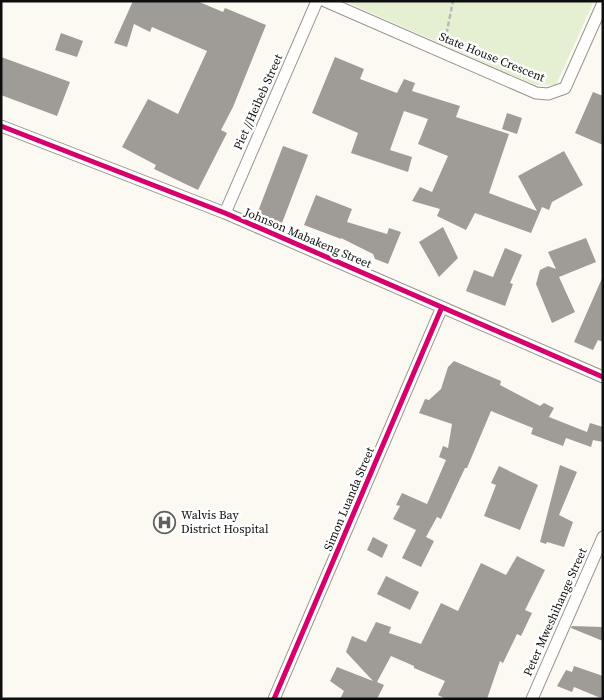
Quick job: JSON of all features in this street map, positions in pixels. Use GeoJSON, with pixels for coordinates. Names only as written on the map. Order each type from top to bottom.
{"type":"FeatureCollection","features":[{"type":"Feature","properties":{"kind":"street","name":"Piet //Heibeb Street"},"geometry":{"type":"LineString","coordinates":[[224,213],[317,1]]}},
{"type":"Feature","properties":{"kind":"street","name":"State House Crescent"},"geometry":{"type":"LineString","coordinates":[[325,1],[536,92],[548,94],[565,88],[603,4]]}},
{"type":"Feature","properties":{"kind":"street","name":"Johnson Mabakeng Street"},"geometry":{"type":"LineString","coordinates":[[1,126],[224,213],[603,377]]}},
{"type":"Feature","properties":{"kind":"street","name":"Simon Luanda Street"},"geometry":{"type":"LineString","coordinates":[[274,699],[442,307]]}},
{"type":"Feature","properties":{"kind":"street","name":"Peter Mweshihange Street"},"geometry":{"type":"LineString","coordinates":[[532,699],[603,537]]}},
{"type":"Feature","properties":{"kind":"path"},"geometry":{"type":"LineString","coordinates":[[443,52],[453,1]]}},
{"type":"Feature","properties":{"kind":"green space"},"geometry":{"type":"Polygon","coordinates":[[[344,1],[594,1],[556,85],[535,85],[344,1]]]}},
{"type":"Feature","properties":{"kind":"building"},"geometry":{"type":"Polygon","coordinates":[[[133,1],[197,1],[223,12],[225,8],[266,25],[233,107],[221,130],[227,133],[198,190],[154,169],[156,165],[122,147],[148,99],[178,114],[207,51],[152,27],[150,32],[134,24],[127,47],[114,43],[133,1]]]}},
{"type":"Feature","properties":{"kind":"building"},"geometry":{"type":"Polygon","coordinates":[[[61,33],[83,41],[77,57],[55,50],[61,33]]]}},
{"type":"Feature","properties":{"kind":"building"},"geometry":{"type":"Polygon","coordinates":[[[1,57],[70,82],[57,116],[1,95],[1,57]]]}},
{"type":"Feature","properties":{"kind":"building"},"geometry":{"type":"Polygon","coordinates":[[[335,57],[364,69],[360,79],[397,93],[404,79],[415,83],[412,91],[460,106],[456,117],[509,134],[489,193],[537,211],[518,176],[564,151],[583,185],[552,202],[549,210],[542,207],[531,233],[475,213],[466,230],[437,216],[440,209],[412,201],[420,187],[432,192],[448,156],[418,144],[428,119],[404,111],[390,150],[412,157],[408,172],[351,153],[358,133],[312,113],[335,57]]]}},
{"type":"Feature","properties":{"kind":"building"},"geometry":{"type":"Polygon","coordinates":[[[593,92],[603,96],[603,145],[575,133],[593,92]]]}},
{"type":"Feature","properties":{"kind":"building"},"geometry":{"type":"Polygon","coordinates":[[[507,113],[522,118],[517,134],[502,129],[507,113]]]}},
{"type":"Feature","properties":{"kind":"building"},"geometry":{"type":"Polygon","coordinates":[[[283,146],[308,155],[282,223],[257,214],[283,146]]]}},
{"type":"Feature","properties":{"kind":"building"},"geometry":{"type":"Polygon","coordinates":[[[316,195],[352,209],[347,222],[387,234],[389,228],[401,232],[388,264],[375,259],[373,254],[341,238],[304,225],[316,195]]]}},
{"type":"Feature","properties":{"kind":"building"},"geometry":{"type":"Polygon","coordinates":[[[443,227],[458,258],[439,277],[419,242],[443,227]]]}},
{"type":"Feature","properties":{"kind":"building"},"geometry":{"type":"Polygon","coordinates":[[[586,238],[596,262],[559,277],[575,312],[552,323],[536,284],[540,270],[548,266],[556,269],[548,252],[586,238]]]}},
{"type":"Feature","properties":{"kind":"building"},"geometry":{"type":"Polygon","coordinates":[[[505,248],[522,255],[510,283],[513,284],[505,306],[466,291],[474,270],[493,277],[505,248]]]}},
{"type":"Feature","properties":{"kind":"building"},"geometry":{"type":"Polygon","coordinates":[[[603,276],[603,342],[598,340],[593,350],[574,342],[603,276]]]}},
{"type":"Feature","properties":{"kind":"building"},"geometry":{"type":"Polygon","coordinates":[[[454,361],[501,381],[500,385],[540,406],[544,403],[554,408],[549,417],[587,432],[590,423],[603,427],[603,442],[593,440],[591,447],[566,438],[563,446],[531,434],[533,428],[491,411],[467,468],[465,468],[441,519],[437,517],[426,537],[434,541],[421,567],[402,558],[416,530],[393,519],[400,506],[396,505],[402,493],[427,504],[446,460],[439,457],[443,446],[448,448],[452,424],[419,413],[425,399],[429,400],[441,389],[448,367],[454,361]]]}},
{"type":"Feature","properties":{"kind":"building"},"geometry":{"type":"Polygon","coordinates":[[[560,465],[577,472],[559,515],[573,522],[564,547],[540,542],[560,465]]]}},
{"type":"Feature","properties":{"kind":"building"},"geometry":{"type":"Polygon","coordinates":[[[499,466],[538,485],[520,530],[484,516],[496,485],[491,483],[499,466]]]}},
{"type":"Feature","properties":{"kind":"building"},"geometry":{"type":"Polygon","coordinates":[[[373,537],[388,545],[382,558],[367,550],[373,537]]]}},
{"type":"Feature","properties":{"kind":"building"},"geometry":{"type":"Polygon","coordinates":[[[517,556],[545,570],[525,610],[532,613],[521,636],[517,634],[503,663],[500,661],[487,699],[446,699],[438,695],[445,681],[391,656],[377,682],[384,685],[377,699],[340,699],[344,691],[330,681],[337,667],[373,681],[346,652],[352,636],[366,642],[376,622],[391,627],[389,633],[421,644],[441,603],[458,611],[481,563],[506,575],[517,556]]]}},
{"type":"Feature","properties":{"kind":"building"},"geometry":{"type":"Polygon","coordinates":[[[386,576],[419,592],[410,610],[377,594],[386,576]]]}},
{"type":"Feature","properties":{"kind":"building"},"geometry":{"type":"Polygon","coordinates":[[[572,626],[603,627],[603,641],[571,628],[572,626]]]}},
{"type":"Feature","properties":{"kind":"building"},"geometry":{"type":"Polygon","coordinates":[[[574,666],[603,676],[603,699],[574,687],[572,692],[557,686],[566,670],[572,672],[574,666]]]}},
{"type":"Feature","properties":{"kind":"cycle path"},"geometry":{"type":"LineString","coordinates":[[1,126],[225,213],[603,377]]}},
{"type":"Feature","properties":{"kind":"cycle path"},"geometry":{"type":"LineString","coordinates":[[274,699],[442,307]]}},
{"type":"Feature","properties":{"kind":"place","name":"Walvis Bay District Hospital"},"geometry":{"type":"Point","coordinates":[165,522]}}]}
